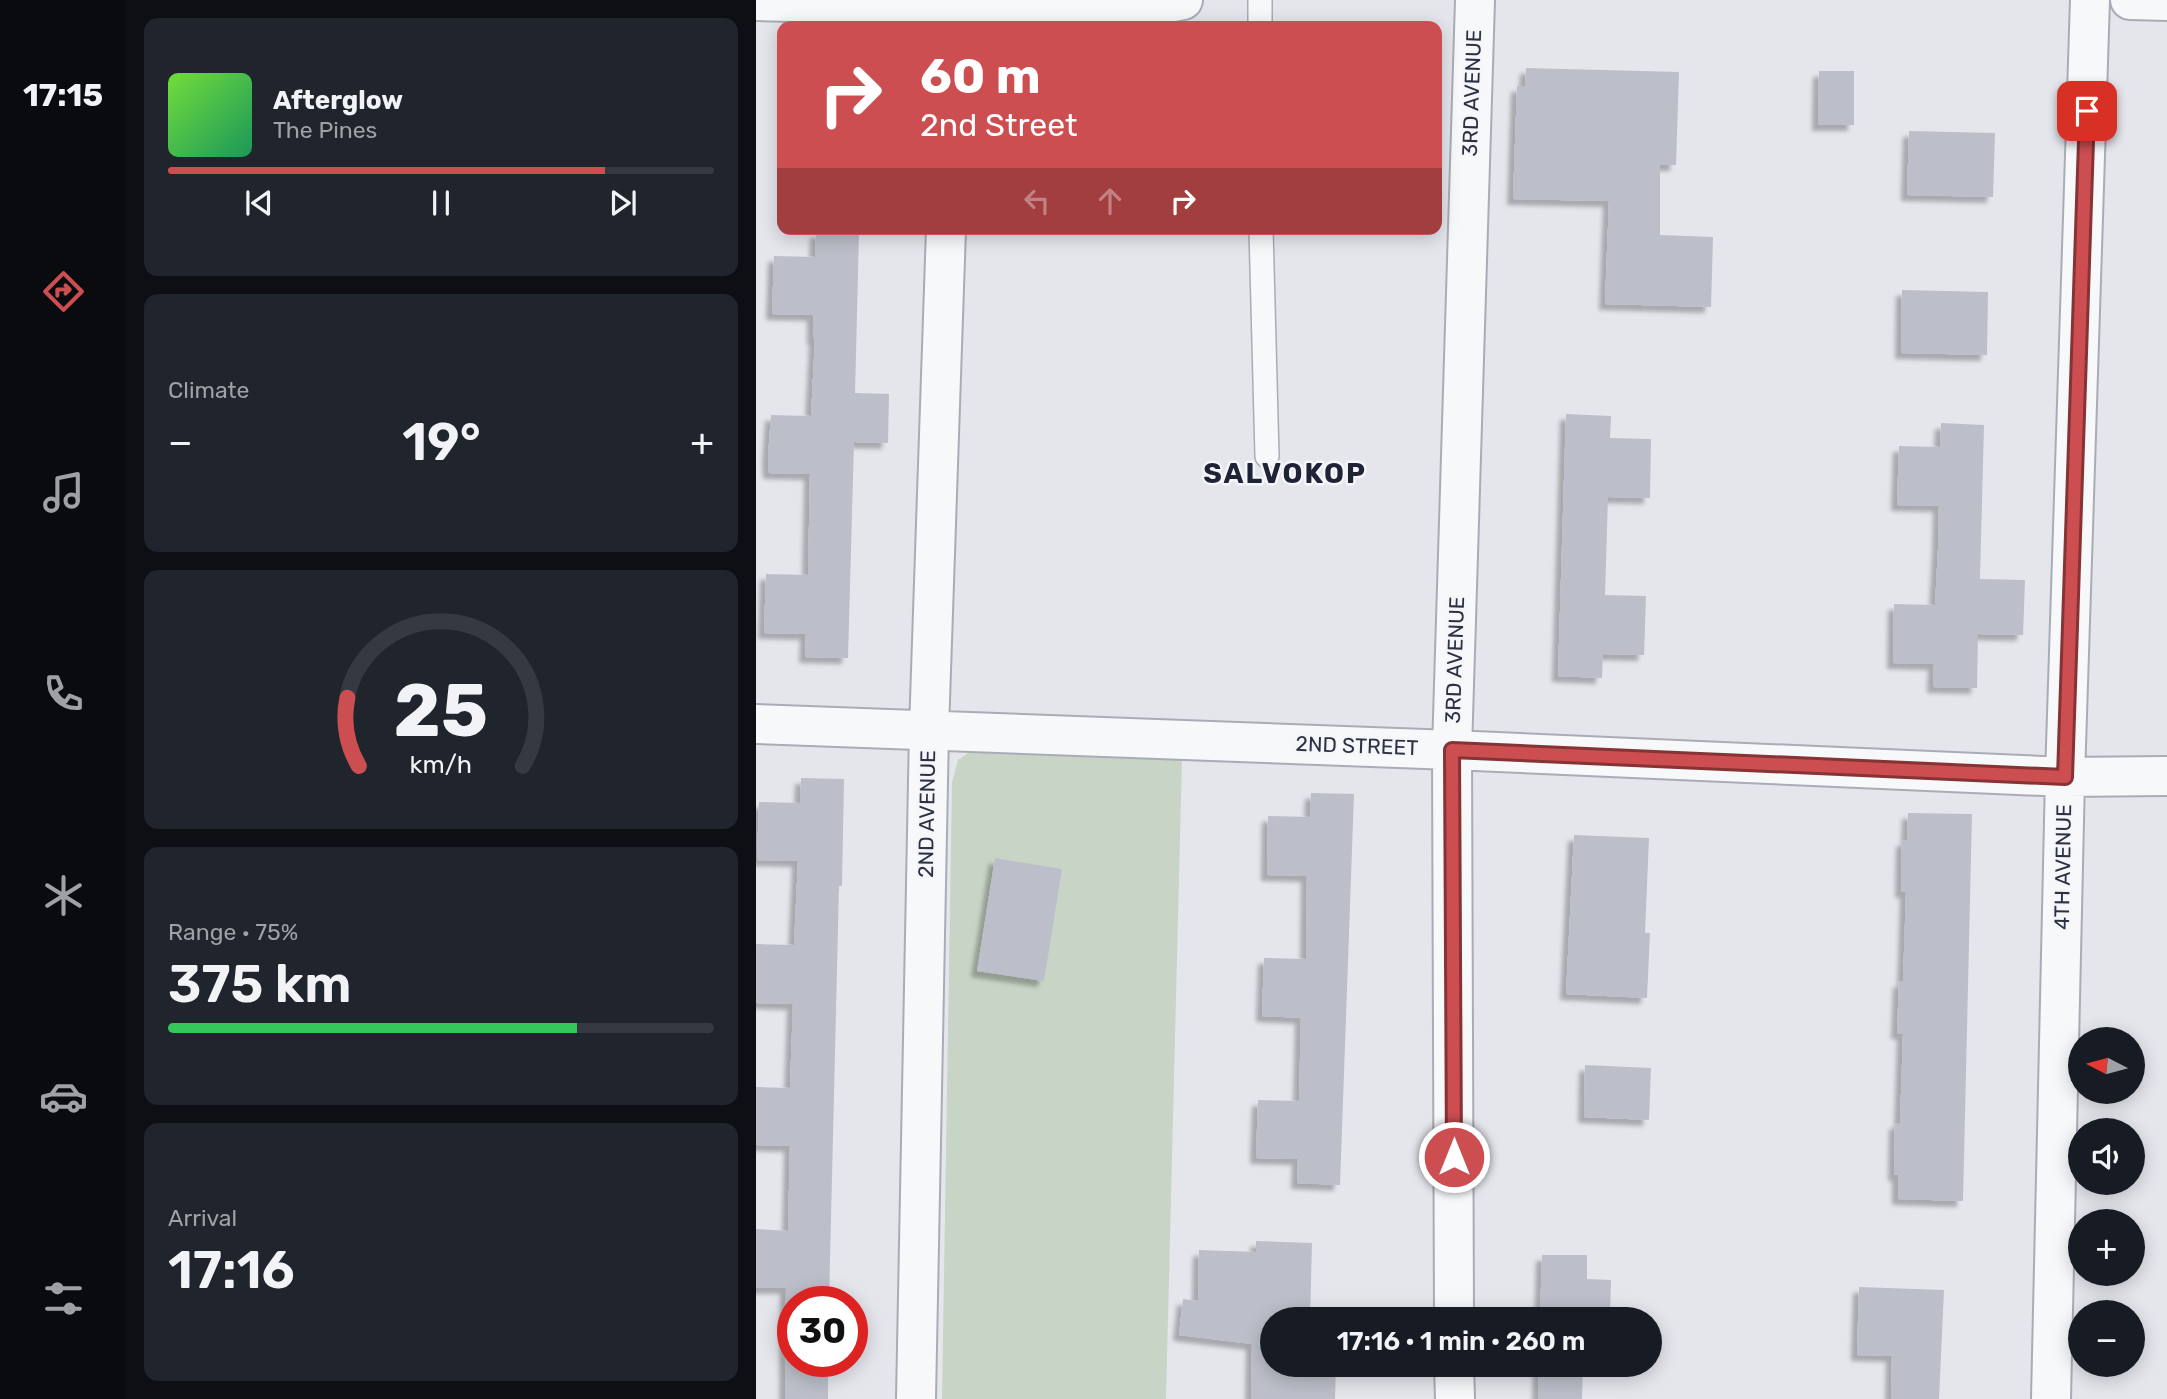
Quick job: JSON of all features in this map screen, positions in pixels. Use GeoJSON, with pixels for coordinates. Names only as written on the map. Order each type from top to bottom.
{"type":"FeatureCollection","features":[{"type":"Feature","properties":{"kind":"street"},"geometry":{"type":"LineString","coordinates":[[756,1],[954,16],[1128,11],[1183,0]]}},
{"type":"Feature","properties":{"kind":"street","name":"3RD AVENUE"},"geometry":{"type":"LineString","coordinates":[[1454,1307],[1452,750],[1475,0]]}},
{"type":"Feature","properties":{"kind":"street","name":"4TH AVENUE"},"geometry":{"type":"LineString","coordinates":[[2051,1399],[2065,777],[2090,0]]}},
{"type":"Feature","properties":{"kind":"street"},"geometry":{"type":"LineString","coordinates":[[2130,0],[2167,1]]}},
{"type":"Feature","properties":{"kind":"street","name":"2ND AVENUE"},"geometry":{"type":"LineString","coordinates":[[915,1399],[929,730],[947,235]]}},
{"type":"Feature","properties":{"kind":"street","name":"2ND STREET"},"geometry":{"type":"LineString","coordinates":[[756,724],[1452,750],[2065,777],[2167,776]]}},
{"type":"Feature","properties":{"kind":"street"},"geometry":{"type":"LineString","coordinates":[[1454,1377],[1455,1399]]}},
{"type":"Feature","properties":{"kind":"lane"},"geometry":{"type":"LineString","coordinates":[[1260,21],[1261,0]]}},
{"type":"Feature","properties":{"kind":"lane"},"geometry":{"type":"LineString","coordinates":[[1261,235],[1267,456]]}},
{"type":"Feature","properties":{"kind":"green space"},"geometry":{"type":"Polygon","coordinates":[[[971,751],[1182,758],[1166,1399],[942,1399],[952,782],[958,760],[971,751]]]}},
{"type":"Feature","properties":{"kind":"building"},"geometry":{"type":"Polygon","coordinates":[[[1526,68],[1679,72],[1676,165],[1660,165],[1660,235],[1713,237],[1711,307],[1605,304],[1609,201],[1513,199],[1517,86],[1525,86],[1526,68]]]}},
{"type":"Feature","properties":{"kind":"building"},"geometry":{"type":"Polygon","coordinates":[[[1819,71],[1854,71],[1854,125],[1818,125],[1819,71]]]}},
{"type":"Feature","properties":{"kind":"building"},"geometry":{"type":"Polygon","coordinates":[[[1909,131],[1995,133],[1993,197],[1907,195],[1909,131]]]}},
{"type":"Feature","properties":{"kind":"building"},"geometry":{"type":"Polygon","coordinates":[[[816,235],[859,235],[855,393],[889,394],[888,443],[854,442],[848,658],[805,657],[806,634],[764,633],[766,574],[808,575],[810,474],[769,473],[768,457],[771,415],[811,416],[815,339],[813,315],[772,314],[774,256],[815,257],[816,235]]]}},
{"type":"Feature","properties":{"kind":"building"},"geometry":{"type":"Polygon","coordinates":[[[1902,290],[1988,292],[1987,355],[1901,353],[1902,290]]]}},
{"type":"Feature","properties":{"kind":"building"},"geometry":{"type":"Polygon","coordinates":[[[1566,414],[1611,416],[1610,438],[1651,439],[1650,498],[1608,497],[1605,595],[1646,596],[1644,655],[1603,654],[1602,678],[1558,676],[1566,414]]]}},
{"type":"Feature","properties":{"kind":"building"},"geometry":{"type":"Polygon","coordinates":[[[1941,423],[1984,425],[1980,579],[2025,580],[2023,635],[1978,634],[1977,688],[1933,687],[1934,664],[1893,663],[1894,604],[1935,605],[1938,549],[1939,506],[1897,505],[1899,446],[1940,447],[1941,423]]]}},
{"type":"Feature","properties":{"kind":"building"},"geometry":{"type":"Polygon","coordinates":[[[801,778],[844,779],[829,1286],[756,1288],[756,1229],[788,1231],[790,1146],[756,1145],[756,1087],[790,1088],[793,1004],[756,1003],[756,944],[794,945],[798,861],[757,860],[759,802],[800,803],[801,778]]]}},
{"type":"Feature","properties":{"kind":"building"},"geometry":{"type":"Polygon","coordinates":[[[1311,793],[1354,794],[1340,1185],[1297,1183],[1298,1159],[1256,1158],[1258,1100],[1299,1101],[1301,1018],[1262,1016],[1264,958],[1306,959],[1307,876],[1267,875],[1268,816],[1310,817],[1311,793]]]}},
{"type":"Feature","properties":{"kind":"building"},"geometry":{"type":"Polygon","coordinates":[[[1908,813],[1972,814],[1963,1201],[1898,1199],[1898,1175],[1894,1175],[1895,1123],[1900,1123],[1903,1034],[1897,1033],[1899,981],[1903,982],[1906,892],[1901,892],[1902,841],[1907,840],[1908,813]]]}},
{"type":"Feature","properties":{"kind":"building"},"geometry":{"type":"Polygon","coordinates":[[[1574,835],[1649,838],[1645,933],[1650,933],[1647,998],[1566,994],[1574,835]]]}},
{"type":"Feature","properties":{"kind":"building"},"geometry":{"type":"Polygon","coordinates":[[[995,858],[1062,869],[1044,981],[977,971],[995,858]]]}},
{"type":"Feature","properties":{"kind":"building"},"geometry":{"type":"Polygon","coordinates":[[[1585,1065],[1651,1068],[1649,1120],[1584,1117],[1585,1065]]]}},
{"type":"Feature","properties":{"kind":"building"},"geometry":{"type":"Polygon","coordinates":[[[1256,1241],[1312,1243],[1310,1307],[1260,1307],[1260,1377],[1336,1377],[1335,1399],[1251,1399],[1252,1344],[1179,1335],[1183,1299],[1198,1301],[1199,1250],[1256,1252],[1256,1241]]]}},
{"type":"Feature","properties":{"kind":"building"},"geometry":{"type":"Polygon","coordinates":[[[1542,1255],[1587,1255],[1587,1279],[1611,1280],[1610,1307],[1540,1307],[1542,1255]]]}},
{"type":"Feature","properties":{"kind":"building"},"geometry":{"type":"Polygon","coordinates":[[[1859,1287],[1944,1290],[1939,1399],[1891,1399],[1892,1356],[1857,1355],[1859,1287]]]}},
{"type":"Feature","properties":{"kind":"building"},"geometry":{"type":"Polygon","coordinates":[[[785,1377],[828,1377],[828,1399],[785,1399],[785,1377]]]}},
{"type":"Feature","properties":{"kind":"building"},"geometry":{"type":"Polygon","coordinates":[[[1539,1377],[1583,1377],[1582,1399],[1538,1399],[1539,1377]]]}},
{"type":"Feature","properties":{"kind":"district","name":"SALVOKOP"},"geometry":{"type":"Point","coordinates":[1285,473]}},
{"type":"Feature","properties":{"kind":"route"},"geometry":{"type":"LineString","coordinates":[[1454,1157],[1452,750],[2065,777],[2087,111]]}}]}
